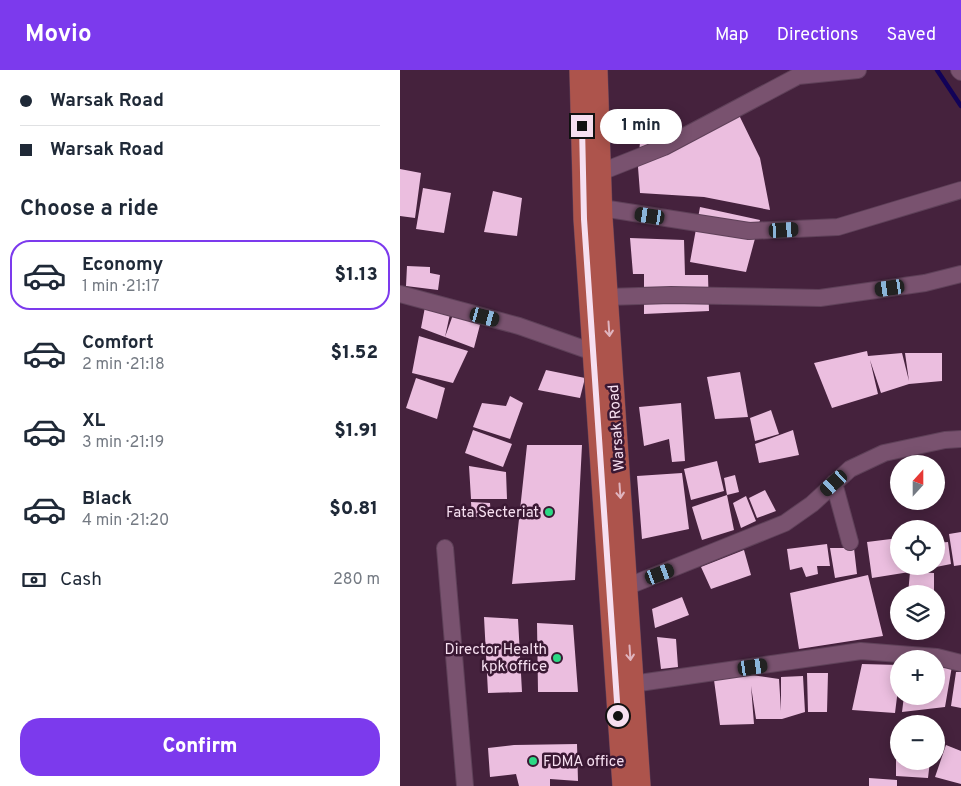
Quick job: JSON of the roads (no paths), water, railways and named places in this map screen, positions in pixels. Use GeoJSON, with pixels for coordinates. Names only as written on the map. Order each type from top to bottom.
{"type":"FeatureCollection","features":[{"type":"Feature","properties":{"kind":"main road","name":"Warsak Road"},"geometry":{"type":"LineString","coordinates":[[580,70],[590,106],[600,172],[602,208],[595,252],[593,352],[623,786]]}},
{"type":"Feature","properties":{"kind":"main road","name":"Warsak Road"},"geometry":{"type":"LineString","coordinates":[[597,70],[590,106],[584,219],[607,297],[640,786]]}},
{"type":"Feature","properties":{"kind":"street"},"geometry":{"type":"LineString","coordinates":[[600,172],[664,146],[798,76],[858,70]]}},
{"type":"Feature","properties":{"kind":"street"},"geometry":{"type":"LineString","coordinates":[[602,208],[749,231],[828,228],[838,227],[961,190]]}},
{"type":"Feature","properties":{"kind":"street"},"geometry":{"type":"LineString","coordinates":[[607,297],[671,295],[820,298],[925,283],[961,274]]}},
{"type":"Feature","properties":{"kind":"street"},"geometry":{"type":"LineString","coordinates":[[400,294],[519,326],[593,352]]}},
{"type":"Feature","properties":{"kind":"street"},"geometry":{"type":"LineString","coordinates":[[626,587],[785,524],[812,504],[850,469],[884,453],[944,440],[961,439]]}},
{"type":"Feature","properties":{"kind":"street"},"geometry":{"type":"LineString","coordinates":[[834,483],[850,542]]}},
{"type":"Feature","properties":{"kind":"street"},"geometry":{"type":"LineString","coordinates":[[445,548],[466,786]]}},
{"type":"Feature","properties":{"kind":"street"},"geometry":{"type":"LineString","coordinates":[[632,684],[861,651],[937,657],[961,663]]}},
{"type":"Feature","properties":{"kind":"waterway"},"geometry":{"type":"LineString","coordinates":[[937,70],[961,106]]}},
{"type":"Feature","properties":{"kind":"place","name":"Fata Secteriat"},"geometry":{"type":"Point","coordinates":[549,512]}},
{"type":"Feature","properties":{"kind":"place","name":"Director Health kpk office"},"geometry":{"type":"Point","coordinates":[557,658]}},
{"type":"Feature","properties":{"kind":"place","name":"FDMA office"},"geometry":{"type":"Point","coordinates":[533,761]}}]}
